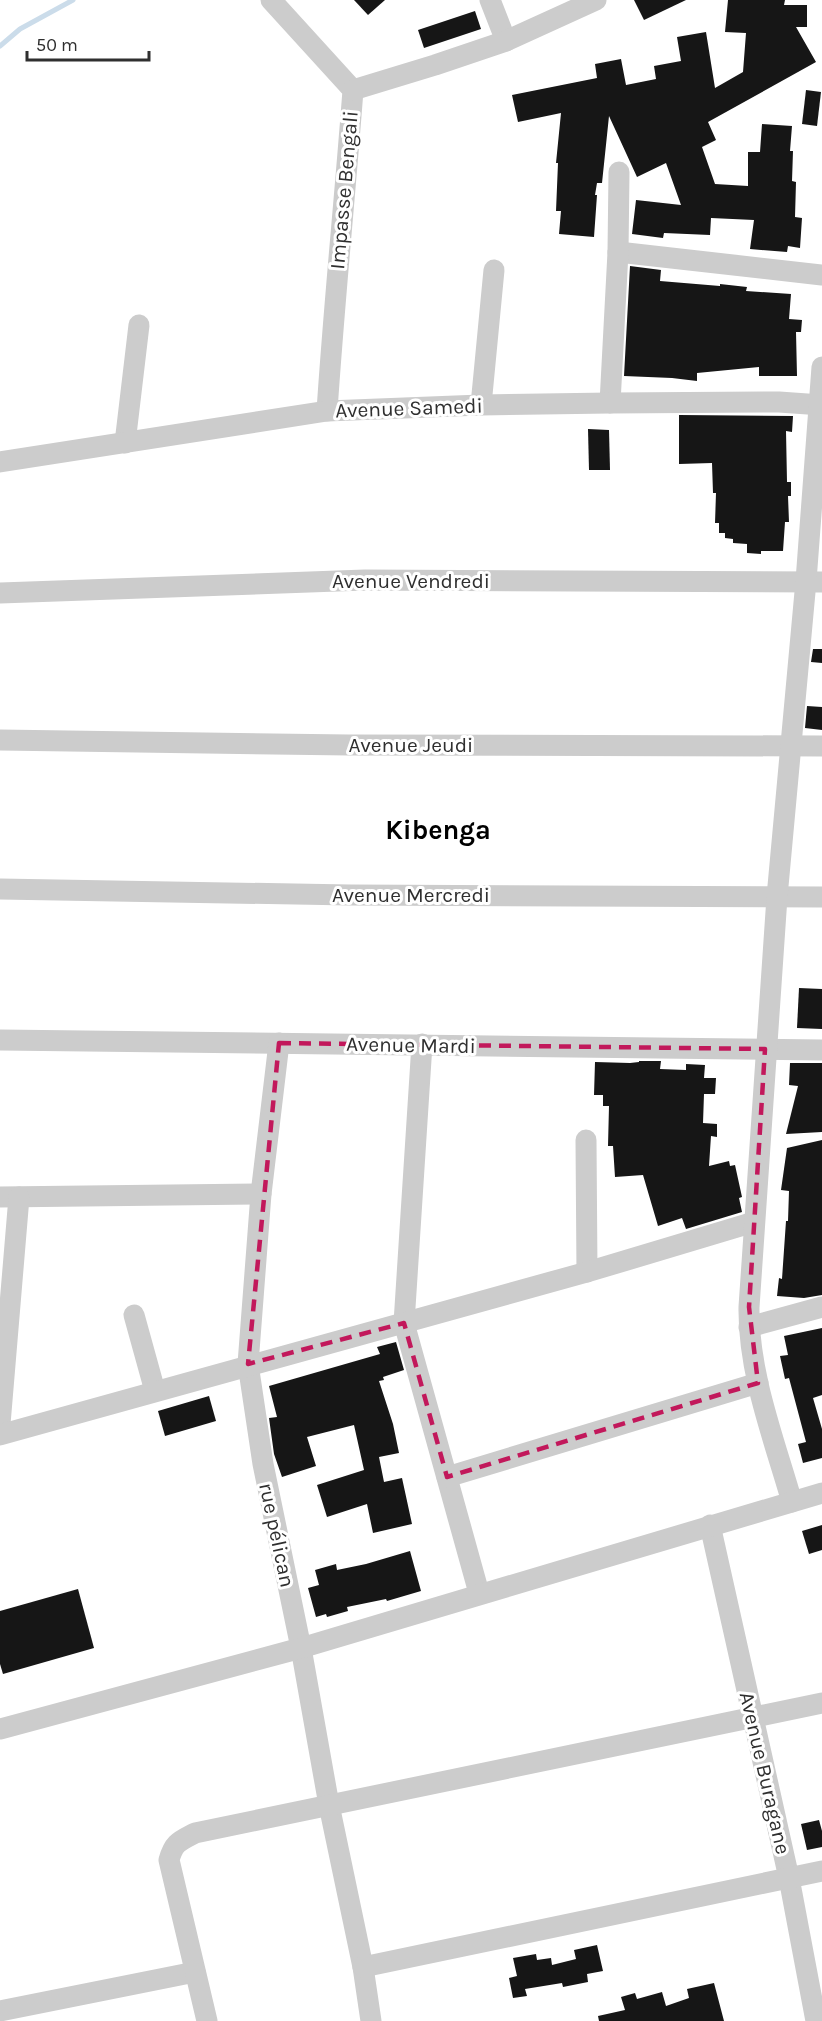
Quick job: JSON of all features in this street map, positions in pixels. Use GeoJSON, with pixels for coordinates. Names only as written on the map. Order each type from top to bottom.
{"type":"FeatureCollection","features":[{"type":"Feature","properties":{"kind":"street","name":"Impasse Bengali"},"geometry":{"type":"LineString","coordinates":[[271,0],[353,90],[341,247],[334,296],[327,411]]}},
{"type":"Feature","properties":{"kind":"street"},"geometry":{"type":"LineString","coordinates":[[490,0],[506,41]]}},
{"type":"Feature","properties":{"kind":"street"},"geometry":{"type":"LineString","coordinates":[[353,90],[506,41],[596,0]]}},
{"type":"Feature","properties":{"kind":"street"},"geometry":{"type":"LineString","coordinates":[[610,403],[618,252],[619,172]]}},
{"type":"Feature","properties":{"kind":"street"},"geometry":{"type":"LineString","coordinates":[[618,252],[822,274]]}},
{"type":"Feature","properties":{"kind":"street"},"geometry":{"type":"LineString","coordinates":[[481,405],[494,270]]}},
{"type":"Feature","properties":{"kind":"street"},"geometry":{"type":"LineString","coordinates":[[125,443],[140,325]]}},
{"type":"Feature","properties":{"kind":"street"},"geometry":{"type":"LineString","coordinates":[[792,1502],[758,1383],[749,1328],[765,1049],[777,897],[791,746],[814,581],[822,367]]}},
{"type":"Feature","properties":{"kind":"street","name":"Avenue Samedi"},"geometry":{"type":"LineString","coordinates":[[0,462],[327,411],[610,403],[779,402],[820,404]]}},
{"type":"Feature","properties":{"kind":"street","name":"Avenue Vendredi"},"geometry":{"type":"LineString","coordinates":[[0,592],[365,580],[814,581]]}},
{"type":"Feature","properties":{"kind":"street","name":"Avenue Jeudi"},"geometry":{"type":"LineString","coordinates":[[0,740],[349,745],[822,747]]}},
{"type":"Feature","properties":{"kind":"street","name":"Avenue Mercredi"},"geometry":{"type":"LineString","coordinates":[[0,889],[351,895],[822,897]]}},
{"type":"Feature","properties":{"kind":"street","name":"Avenue Mardi"},"geometry":{"type":"LineString","coordinates":[[0,1040],[822,1050]]}},
{"type":"Feature","properties":{"kind":"street","name":"rue pélican"},"geometry":{"type":"LineString","coordinates":[[279,1044],[261,1194],[248,1364],[262,1464],[301,1648],[329,1805],[363,1967],[371,2021]]}},
{"type":"Feature","properties":{"kind":"street"},"geometry":{"type":"LineString","coordinates":[[422,1044],[404,1323],[479,1593]]}},
{"type":"Feature","properties":{"kind":"street"},"geometry":{"type":"LineString","coordinates":[[586,1140],[587,1272]]}},
{"type":"Feature","properties":{"kind":"street"},"geometry":{"type":"LineString","coordinates":[[0,1424],[9,1197],[261,1194]]}},
{"type":"Feature","properties":{"kind":"street"},"geometry":{"type":"LineString","coordinates":[[0,1435],[248,1364],[587,1272],[754,1222]]}},
{"type":"Feature","properties":{"kind":"street"},"geometry":{"type":"LineString","coordinates":[[749,1328],[822,1306]]}},
{"type":"Feature","properties":{"kind":"street"},"geometry":{"type":"LineString","coordinates":[[134,1315],[155,1391]]}},
{"type":"Feature","properties":{"kind":"street"},"geometry":{"type":"LineString","coordinates":[[447,1477],[758,1383]]}},
{"type":"Feature","properties":{"kind":"street"},"geometry":{"type":"LineString","coordinates":[[0,1729],[301,1648],[479,1593],[822,1493]]}},
{"type":"Feature","properties":{"kind":"street","name":"Avenue Buragane"},"geometry":{"type":"LineString","coordinates":[[710,1525],[789,1878],[816,2021]]}},
{"type":"Feature","properties":{"kind":"street"},"geometry":{"type":"LineString","coordinates":[[207,2021],[169,1860],[172,1848],[195,1833],[822,1703]]}},
{"type":"Feature","properties":{"kind":"street"},"geometry":{"type":"LineString","coordinates":[[363,1967],[822,1871]]}},
{"type":"Feature","properties":{"kind":"street"},"geometry":{"type":"LineString","coordinates":[[0,2011],[195,1972]]}},
{"type":"Feature","properties":{"kind":"highlighted area"},"geometry":{"type":"Polygon","coordinates":[[[279,1043],[765,1049],[749,1307],[758,1383],[447,1477],[404,1323],[248,1364],[279,1043]]]}},
{"type":"Feature","properties":{"kind":"building"},"geometry":{"type":"Polygon","coordinates":[[[354,0],[385,0],[368,15],[354,0]]]}},
{"type":"Feature","properties":{"kind":"building"},"geometry":{"type":"Polygon","coordinates":[[[634,0],[686,0],[644,20],[634,0]]]}},
{"type":"Feature","properties":{"kind":"building"},"geometry":{"type":"Polygon","coordinates":[[[728,0],[785,0],[784,5],[807,5],[807,27],[796,27],[816,62],[708,122],[716,140],[702,147],[715,184],[748,186],[748,152],[760,152],[762,124],[792,126],[790,151],[793,151],[792,181],[796,182],[795,217],[802,218],[800,248],[788,246],[787,252],[750,249],[754,220],[711,218],[710,235],[664,233],[663,238],[632,234],[636,200],[681,205],[666,163],[637,177],[609,116],[602,183],[597,183],[595,195],[597,195],[594,237],[559,234],[561,211],[556,211],[558,163],[556,163],[561,113],[518,122],[512,95],[597,78],[595,64],[621,59],[626,85],[656,79],[654,66],[681,61],[677,37],[706,32],[715,88],[743,72],[746,33],[725,32],[728,0]]]}},
{"type":"Feature","properties":{"kind":"building"},"geometry":{"type":"Polygon","coordinates":[[[475,11],[481,29],[424,48],[418,30],[475,11]]]}},
{"type":"Feature","properties":{"kind":"building"},"geometry":{"type":"Polygon","coordinates":[[[806,90],[821,92],[817,126],[802,124],[806,90]]]}},
{"type":"Feature","properties":{"kind":"building"},"geometry":{"type":"Polygon","coordinates":[[[630,266],[661,270],[660,281],[720,286],[720,284],[747,287],[746,291],[791,294],[789,319],[802,320],[801,332],[796,332],[797,376],[759,376],[759,367],[697,373],[697,381],[624,376],[630,266]]]}},
{"type":"Feature","properties":{"kind":"building"},"geometry":{"type":"Polygon","coordinates":[[[679,415],[793,416],[792,432],[786,431],[787,482],[791,482],[791,496],[788,496],[789,522],[785,522],[783,551],[747,553],[747,544],[733,543],[733,539],[725,538],[725,533],[719,533],[719,523],[715,523],[716,493],[713,493],[712,463],[679,464],[679,415]]]}},
{"type":"Feature","properties":{"kind":"building"},"geometry":{"type":"Polygon","coordinates":[[[588,429],[609,430],[610,470],[589,470],[588,429]]]}},
{"type":"Feature","properties":{"kind":"building"},"geometry":{"type":"Polygon","coordinates":[[[813,649],[822,649],[822,663],[811,662],[813,649]]]}},
{"type":"Feature","properties":{"kind":"building"},"geometry":{"type":"Polygon","coordinates":[[[807,706],[822,707],[822,730],[805,728],[807,706]]]}},
{"type":"Feature","properties":{"kind":"building"},"geometry":{"type":"Polygon","coordinates":[[[799,988],[822,989],[822,1029],[797,1028],[799,988]]]}},
{"type":"Feature","properties":{"kind":"building"},"geometry":{"type":"Polygon","coordinates":[[[661,1061],[660,1069],[686,1070],[686,1064],[705,1065],[704,1078],[716,1078],[715,1094],[704,1094],[703,1123],[717,1124],[717,1137],[711,1136],[709,1166],[729,1161],[730,1166],[735,1165],[742,1197],[739,1198],[742,1212],[686,1229],[682,1218],[658,1226],[643,1175],[615,1177],[613,1146],[608,1146],[609,1106],[603,1106],[603,1095],[594,1095],[595,1062],[661,1061]]]}},
{"type":"Feature","properties":{"kind":"building"},"geometry":{"type":"Polygon","coordinates":[[[790,1063],[822,1063],[822,1132],[786,1134],[798,1086],[789,1085],[790,1063]]]}},
{"type":"Feature","properties":{"kind":"building"},"geometry":{"type":"Polygon","coordinates":[[[822,1140],[822,1295],[804,1298],[777,1296],[779,1278],[782,1279],[786,1221],[788,1221],[789,1191],[781,1190],[787,1148],[822,1140]]]}},
{"type":"Feature","properties":{"kind":"building"},"geometry":{"type":"Polygon","coordinates":[[[822,1328],[822,1395],[813,1398],[822,1429],[822,1458],[803,1463],[798,1444],[806,1442],[789,1378],[785,1379],[780,1356],[788,1355],[784,1336],[822,1328]]]}},
{"type":"Feature","properties":{"kind":"building"},"geometry":{"type":"Polygon","coordinates":[[[396,1342],[404,1370],[383,1377],[384,1380],[379,1381],[393,1424],[399,1453],[379,1457],[384,1482],[402,1478],[412,1524],[373,1533],[367,1504],[327,1517],[317,1485],[364,1470],[354,1425],[307,1437],[316,1466],[282,1477],[274,1454],[269,1418],[277,1417],[269,1386],[380,1354],[377,1347],[396,1342]]]}},
{"type":"Feature","properties":{"kind":"building"},"geometry":{"type":"Polygon","coordinates":[[[209,1396],[216,1421],[165,1436],[158,1411],[209,1396]]]}},
{"type":"Feature","properties":{"kind":"building"},"geometry":{"type":"Polygon","coordinates":[[[822,1525],[822,1550],[809,1554],[802,1531],[822,1525]]]}},
{"type":"Feature","properties":{"kind":"building"},"geometry":{"type":"Polygon","coordinates":[[[410,1551],[421,1591],[387,1601],[386,1599],[347,1607],[348,1611],[327,1617],[326,1614],[316,1617],[308,1588],[319,1585],[315,1570],[336,1564],[337,1570],[410,1551]]]}},
{"type":"Feature","properties":{"kind":"building"},"geometry":{"type":"Polygon","coordinates":[[[78,1589],[94,1648],[3,1674],[0,1664],[0,1611],[78,1589]]]}},
{"type":"Feature","properties":{"kind":"building"},"geometry":{"type":"Polygon","coordinates":[[[819,1820],[822,1847],[807,1850],[801,1824],[819,1820]]]}},
{"type":"Feature","properties":{"kind":"building"},"geometry":{"type":"Polygon","coordinates":[[[597,1945],[603,1971],[587,1974],[588,1982],[563,1987],[562,1983],[525,1989],[527,1996],[513,1998],[509,1978],[517,1976],[513,1958],[536,1954],[537,1960],[551,1958],[552,1965],[576,1959],[574,1950],[597,1945]]]}},
{"type":"Feature","properties":{"kind":"building"},"geometry":{"type":"Polygon","coordinates":[[[714,1983],[724,2021],[599,2021],[598,2016],[625,2010],[621,1997],[635,1993],[637,1999],[662,1992],[666,2006],[689,1998],[687,1989],[714,1983]]]}},
{"type":"Feature","properties":{"kind":"waterway"},"geometry":{"type":"LineString","coordinates":[[0,46],[20,29],[73,0]]}},
{"type":"Feature","properties":{"kind":"district","name":"Kibenga"},"geometry":{"type":"Point","coordinates":[438,830]}}]}
